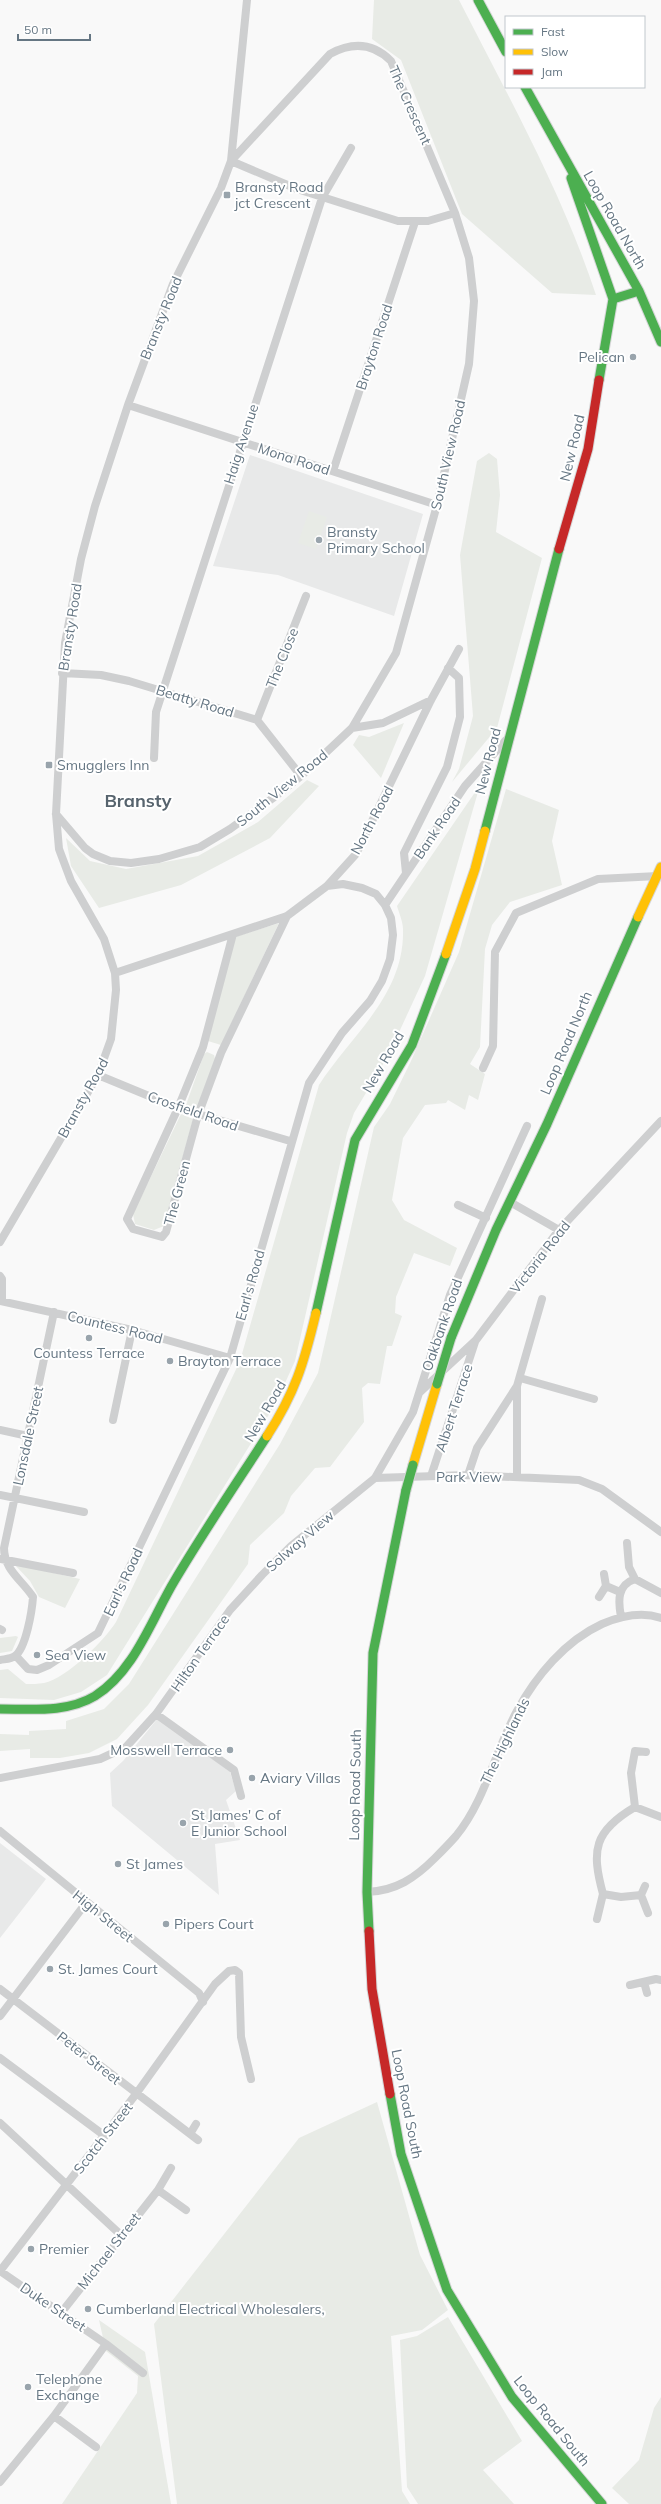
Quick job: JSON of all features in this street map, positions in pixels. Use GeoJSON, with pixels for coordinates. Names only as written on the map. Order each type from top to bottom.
{"type":"FeatureCollection","features":[{"type":"Feature","properties":{"kind":"main road"},"geometry":{"type":"LineString","coordinates":[[478,0],[505,50]]}},
{"type":"Feature","properties":{"kind":"main road"},"geometry":{"type":"LineString","coordinates":[[526,88],[563,156]]}},
{"type":"Feature","properties":{"kind":"main road","name":"Loop Road North"},"geometry":{"type":"LineString","coordinates":[[563,156],[639,291],[661,342]]}},
{"type":"Feature","properties":{"kind":"main road","name":"New Road"},"geometry":{"type":"LineString","coordinates":[[0,1709],[50,1709],[71,1706],[95,1696],[108,1686],[130,1657],[177,1578],[286,1407],[306,1357],[354,1140],[412,1046],[441,970],[475,869],[539,619],[588,449],[613,300],[563,156]]}},
{"type":"Feature","properties":{"kind":"main road"},"geometry":{"type":"LineString","coordinates":[[613,300],[639,291]]}},
{"type":"Feature","properties":{"kind":"main road","name":"Loop Road North"},"geometry":{"type":"LineString","coordinates":[[413,1465],[451,1338],[496,1230],[547,1124],[604,989],[659,871]]}},
{"type":"Feature","properties":{"kind":"main road","name":"Loop Road South"},"geometry":{"type":"LineString","coordinates":[[413,1465],[406,1490],[373,1653],[367,1892],[372,1989],[401,2154],[447,2290],[512,2398],[602,2504]]}},
{"type":"Feature","properties":{"kind":"street","name":"Bransty Road"},"geometry":{"type":"LineString","coordinates":[[0,1242],[98,1075],[106,1057],[114,1021],[115,973],[104,939],[64,866],[59,849],[56,814],[62,673],[66,637],[81,559],[95,506],[128,405],[173,284],[221,188],[231,161],[247,0]]}},
{"type":"Feature","properties":{"kind":"street","name":"The Crescent"},"geometry":{"type":"LineString","coordinates":[[231,161],[330,54],[347,47],[367,47],[384,54],[396,70],[455,213]]}},
{"type":"Feature","properties":{"kind":"street"},"geometry":{"type":"LineString","coordinates":[[322,198],[351,148]]}},
{"type":"Feature","properties":{"kind":"street"},"geometry":{"type":"LineString","coordinates":[[231,161],[322,198],[398,221],[415,222],[438,219],[455,213]]}},
{"type":"Feature","properties":{"kind":"street","name":"Haig Avenue"},"geometry":{"type":"LineString","coordinates":[[154,758],[156,719],[163,691],[242,442],[322,198]]}},
{"type":"Feature","properties":{"kind":"street","name":"South View Road"},"geometry":{"type":"LineString","coordinates":[[56,814],[84,848],[101,858],[120,862],[159,860],[178,855],[216,839],[301,776],[352,728],[396,653],[437,505],[469,364],[474,321],[472,274],[455,213]]}},
{"type":"Feature","properties":{"kind":"street","name":"Brayton Road"},"geometry":{"type":"LineString","coordinates":[[333,471],[415,222]]}},
{"type":"Feature","properties":{"kind":"street","name":"Mona Road"},"geometry":{"type":"LineString","coordinates":[[128,405],[437,505]]}},
{"type":"Feature","properties":{"kind":"street","name":"The Close"},"geometry":{"type":"LineString","coordinates":[[257,720],[306,596]]}},
{"type":"Feature","properties":{"kind":"street","name":"North Road"},"geometry":{"type":"LineString","coordinates":[[115,973],[287,916],[328,886],[356,854],[431,700],[459,649]]}},
{"type":"Feature","properties":{"kind":"street"},"geometry":{"type":"LineString","coordinates":[[406,873],[404,853],[447,768],[460,717],[459,678],[448,668]]}},
{"type":"Feature","properties":{"kind":"street","name":"Beatty Road"},"geometry":{"type":"LineString","coordinates":[[62,673],[101,675],[163,691],[257,720]]}},
{"type":"Feature","properties":{"kind":"street"},"geometry":{"type":"LineString","coordinates":[[352,728],[383,723],[431,700]]}},
{"type":"Feature","properties":{"kind":"street"},"geometry":{"type":"LineString","coordinates":[[257,720],[301,776]]}},
{"type":"Feature","properties":{"kind":"street","name":"Bank Road"},"geometry":{"type":"LineString","coordinates":[[385,905],[465,786],[509,737]]}},
{"type":"Feature","properties":{"kind":"street"},"geometry":{"type":"LineString","coordinates":[[483,1068],[493,1046],[495,952],[516,913],[598,879],[659,871]]}},
{"type":"Feature","properties":{"kind":"street","name":"Earl's Road"},"geometry":{"type":"LineString","coordinates":[[16,1656],[28,1669],[38,1670],[49,1665],[98,1633],[230,1358],[290,1142],[308,1083],[342,1033],[370,1001],[382,981],[390,959],[393,935],[391,918],[385,905],[376,894],[362,888],[343,884],[328,886]]}},
{"type":"Feature","properties":{"kind":"street","name":"The Green"},"geometry":{"type":"LineString","coordinates":[[233,934],[203,1047],[178,1108],[127,1219],[133,1229],[162,1237],[166,1232],[198,1115],[220,1053],[287,916]]}},
{"type":"Feature","properties":{"kind":"street","name":"Crosfield Road"},"geometry":{"type":"LineString","coordinates":[[98,1075],[198,1115],[290,1142]]}},
{"type":"Feature","properties":{"kind":"street","name":"Victoria Road"},"geometry":{"type":"LineString","coordinates":[[420,1393],[476,1340],[559,1230],[661,1121]]}},
{"type":"Feature","properties":{"kind":"street","name":"Oakbank Road"},"geometry":{"type":"LineString","coordinates":[[376,1478],[413,1412],[450,1295],[527,1126]]}},
{"type":"Feature","properties":{"kind":"street"},"geometry":{"type":"LineString","coordinates":[[510,1202],[559,1230]]}},
{"type":"Feature","properties":{"kind":"street"},"geometry":{"type":"LineString","coordinates":[[458,1205],[486,1218]]}},
{"type":"Feature","properties":{"kind":"street"},"geometry":{"type":"LineString","coordinates":[[0,1276],[2,1279],[1,1301]]}},
{"type":"Feature","properties":{"kind":"street"},"geometry":{"type":"LineString","coordinates":[[517,1477],[518,1382],[542,1299]]}},
{"type":"Feature","properties":{"kind":"street","name":"Countess Road"},"geometry":{"type":"LineString","coordinates":[[1,1301],[132,1330],[230,1358]]}},
{"type":"Feature","properties":{"kind":"street","name":"Lonsdale Street"},"geometry":{"type":"LineString","coordinates":[[2,1559],[54,1312]]}},
{"type":"Feature","properties":{"kind":"street"},"geometry":{"type":"LineString","coordinates":[[113,1420],[132,1330]]}},
{"type":"Feature","properties":{"kind":"street","name":"Albert Terrace"},"geometry":{"type":"LineString","coordinates":[[432,1476],[476,1340]]}},
{"type":"Feature","properties":{"kind":"street"},"geometry":{"type":"LineString","coordinates":[[518,1382],[594,1399]]}},
{"type":"Feature","properties":{"kind":"street"},"geometry":{"type":"LineString","coordinates":[[468,1475],[477,1448],[518,1382]]}},
{"type":"Feature","properties":{"kind":"street"},"geometry":{"type":"LineString","coordinates":[[0,1430],[28,1436]]}},
{"type":"Feature","properties":{"kind":"street","name":"Park View"},"geometry":{"type":"LineString","coordinates":[[376,1478],[468,1475],[563,1478],[579,1480],[602,1489],[661,1532]]}},
{"type":"Feature","properties":{"kind":"street","name":"Solway View"},"geometry":{"type":"LineString","coordinates":[[230,1610],[291,1546],[376,1478]]}},
{"type":"Feature","properties":{"kind":"street"},"geometry":{"type":"LineString","coordinates":[[0,1495],[84,1512]]}},
{"type":"Feature","properties":{"kind":"street"},"geometry":{"type":"LineString","coordinates":[[626,1543],[629,1567],[635,1579],[661,1593]]}},
{"type":"Feature","properties":{"kind":"street"},"geometry":{"type":"LineString","coordinates":[[0,1660],[16,1656],[27,1632],[33,1597],[14,1576],[2,1559]]}},
{"type":"Feature","properties":{"kind":"street"},"geometry":{"type":"LineString","coordinates":[[2,1559],[73,1573]]}},
{"type":"Feature","properties":{"kind":"street"},"geometry":{"type":"LineString","coordinates":[[599,1597],[606,1586],[604,1574]]}},
{"type":"Feature","properties":{"kind":"street"},"geometry":{"type":"LineString","coordinates":[[621,1617],[619,1606],[620,1592],[626,1582],[635,1579]]}},
{"type":"Feature","properties":{"kind":"street"},"geometry":{"type":"LineString","coordinates":[[606,1586],[620,1592]]}},
{"type":"Feature","properties":{"kind":"street","name":"Hilton Terrace"},"geometry":{"type":"LineString","coordinates":[[0,1778],[100,1759],[116,1754],[126,1747],[156,1714],[169,1697],[230,1610]]}},
{"type":"Feature","properties":{"kind":"street","name":"The Highlands"},"geometry":{"type":"LineString","coordinates":[[367,1892],[385,1892],[419,1874],[456,1836],[474,1807],[516,1712],[534,1682],[555,1658],[574,1641],[594,1628],[621,1617],[637,1614],[661,1618]]}},
{"type":"Feature","properties":{"kind":"street"},"geometry":{"type":"LineString","coordinates":[[156,1714],[234,1770],[241,1796]]}},
{"type":"Feature","properties":{"kind":"street"},"geometry":{"type":"LineString","coordinates":[[635,1807],[631,1773],[632,1747],[646,1752]]}},
{"type":"Feature","properties":{"kind":"street"},"geometry":{"type":"LineString","coordinates":[[635,1807],[661,1818]]}},
{"type":"Feature","properties":{"kind":"street"},"geometry":{"type":"LineString","coordinates":[[598,1919],[603,1894],[597,1871],[598,1841],[615,1819],[635,1807]]}},
{"type":"Feature","properties":{"kind":"street","name":"High Street"},"geometry":{"type":"LineString","coordinates":[[0,1831],[86,1903],[199,1993],[203,2002]]}},
{"type":"Feature","properties":{"kind":"street"},"geometry":{"type":"LineString","coordinates":[[645,1886],[641,1895],[648,1913]]}},
{"type":"Feature","properties":{"kind":"street"},"geometry":{"type":"LineString","coordinates":[[603,1894],[621,1897],[641,1895]]}},
{"type":"Feature","properties":{"kind":"street"},"geometry":{"type":"LineString","coordinates":[[0,2016],[86,1903]]}},
{"type":"Feature","properties":{"kind":"street","name":"Scotch Street"},"geometry":{"type":"LineString","coordinates":[[0,2271],[66,2184],[105,2136],[215,1984],[229,1971],[235,1970],[239,1973],[242,2037],[251,2079]]}},
{"type":"Feature","properties":{"kind":"street"},"geometry":{"type":"LineString","coordinates":[[630,1985],[661,1980]]}},
{"type":"Feature","properties":{"kind":"street"},"geometry":{"type":"LineString","coordinates":[[644,1982],[647,1993]]}},
{"type":"Feature","properties":{"kind":"street","name":"Peter Street"},"geometry":{"type":"LineString","coordinates":[[0,1988],[136,2094],[198,2140]]}},
{"type":"Feature","properties":{"kind":"street"},"geometry":{"type":"LineString","coordinates":[[0,2058],[105,2136]]}},
{"type":"Feature","properties":{"kind":"street"},"geometry":{"type":"LineString","coordinates":[[0,2123],[122,2236]]}},
{"type":"Feature","properties":{"kind":"street"},"geometry":{"type":"LineString","coordinates":[[190,2134],[196,2124]]}},
{"type":"Feature","properties":{"kind":"street","name":"Michael Street"},"geometry":{"type":"LineString","coordinates":[[61,2313],[158,2190],[171,2168]]}},
{"type":"Feature","properties":{"kind":"street"},"geometry":{"type":"LineString","coordinates":[[158,2190],[186,2210]]}},
{"type":"Feature","properties":{"kind":"street","name":"Duke Street"},"geometry":{"type":"LineString","coordinates":[[0,2271],[106,2344],[143,2373]]}},
{"type":"Feature","properties":{"kind":"street"},"geometry":{"type":"LineString","coordinates":[[0,2482],[54,2416],[106,2344]]}},
{"type":"Feature","properties":{"kind":"street"},"geometry":{"type":"LineString","coordinates":[[54,2416],[96,2446]]}},
{"type":"Feature","properties":{"kind":"shaded area"},"geometry":{"type":"Polygon","coordinates":[[[374,0],[459,0],[515,108],[551,182],[596,295],[552,293],[462,214],[401,60],[372,39],[374,0]]]}},
{"type":"Feature","properties":{"kind":"shaded area"},"geometry":{"type":"Polygon","coordinates":[[[489,453],[497,459],[500,495],[496,532],[542,558],[497,728],[452,782],[459,769],[473,716],[460,555],[477,461],[489,453]]]}},
{"type":"Feature","properties":{"kind":"shaded area","name":"Bransty Primary School"},"geometry":{"type":"Polygon","coordinates":[[[250,455],[423,514],[394,616],[278,575],[213,566],[250,455]]]}},
{"type":"Feature","properties":{"kind":"shaded area"},"geometry":{"type":"Polygon","coordinates":[[[309,511],[327,517],[316,549],[298,543],[309,511]]]}},
{"type":"Feature","properties":{"kind":"shaded area"},"geometry":{"type":"Polygon","coordinates":[[[404,723],[381,778],[353,745],[359,735],[369,737],[404,723]]]}},
{"type":"Feature","properties":{"kind":"shaded area"},"geometry":{"type":"Polygon","coordinates":[[[307,780],[319,786],[270,838],[181,885],[99,908],[71,866],[66,838],[90,861],[126,869],[198,856],[258,822],[307,780]]]}},
{"type":"Feature","properties":{"kind":"shaded area"},"geometry":{"type":"Polygon","coordinates":[[[480,785],[425,976],[388,1056],[354,1113],[347,1133],[295,1361],[276,1403],[107,1675],[81,1692],[54,1700],[0,1698],[0,1670],[8,1669],[26,1684],[44,1683],[53,1680],[74,1667],[84,1658],[103,1639],[116,1622],[240,1361],[319,1085],[374,1013],[386,994],[395,974],[401,953],[403,929],[402,920],[397,906],[480,785]]]}},
{"type":"Feature","properties":{"kind":"shaded area"},"geometry":{"type":"Polygon","coordinates":[[[506,789],[559,810],[552,841],[562,885],[510,902],[492,925],[485,949],[480,1047],[470,1064],[485,1074],[478,1100],[469,1095],[465,1110],[448,1100],[446,1103],[425,1105],[403,1138],[392,1200],[404,1220],[457,1248],[450,1266],[414,1253],[396,1297],[395,1313],[402,1316],[392,1346],[387,1346],[380,1384],[368,1383],[362,1388],[364,1422],[330,1467],[315,1468],[291,1496],[284,1513],[250,1545],[248,1564],[148,1705],[117,1739],[89,1753],[60,1758],[30,1758],[30,1749],[0,1751],[0,1734],[29,1735],[29,1731],[66,1729],[66,1721],[104,1709],[129,1684],[280,1444],[318,1373],[374,1127],[390,1104],[411,1061],[459,952],[506,789]]]}},
{"type":"Feature","properties":{"kind":"shaded area"},"geometry":{"type":"Polygon","coordinates":[[[279,923],[221,1045],[208,1041],[235,937],[279,923]]]}},
{"type":"Feature","properties":{"kind":"shaded area"},"geometry":{"type":"Polygon","coordinates":[[[207,1052],[214,1055],[215,1059],[197,1108],[186,1105],[204,1054],[207,1052]]]}},
{"type":"Feature","properties":{"kind":"shaded area"},"geometry":{"type":"Polygon","coordinates":[[[181,1114],[193,1119],[164,1226],[154,1230],[135,1224],[133,1214],[181,1114]]]}},
{"type":"Feature","properties":{"kind":"shaded area"},"geometry":{"type":"Polygon","coordinates":[[[14,1564],[80,1579],[65,1608],[39,1597],[30,1581],[14,1564]]]}},
{"type":"Feature","properties":{"kind":"shaded area"},"geometry":{"type":"Polygon","coordinates":[[[18,1637],[12,1651],[0,1653],[0,1638],[18,1637]]]}},
{"type":"Feature","properties":{"kind":"shaded area","name":"St James' C of E Junior School"},"geometry":{"type":"Polygon","coordinates":[[[158,1718],[230,1772],[236,1791],[226,1800],[240,1840],[215,1844],[219,1895],[112,1806],[110,1773],[123,1761],[158,1718]]]}},
{"type":"Feature","properties":{"kind":"shaded area"},"geometry":{"type":"Polygon","coordinates":[[[0,1843],[46,1879],[0,1938],[0,1843]]]}},
{"type":"Feature","properties":{"kind":"shaded area"},"geometry":{"type":"Polygon","coordinates":[[[377,2102],[420,2255],[448,2310],[422,2330],[391,2336],[402,2491],[410,2504],[177,2504],[154,2324],[299,2138],[377,2102]]]}},
{"type":"Feature","properties":{"kind":"shaded area"},"geometry":{"type":"Polygon","coordinates":[[[448,2317],[522,2441],[483,2470],[514,2504],[418,2504],[407,2487],[400,2340],[417,2336],[448,2317]]]}},
{"type":"Feature","properties":{"kind":"shaded area"},"geometry":{"type":"Polygon","coordinates":[[[99,2320],[145,2352],[171,2504],[62,2504],[137,2393],[138,2376],[106,2351],[99,2320]]]}},
{"type":"Feature","properties":{"kind":"shaded area"},"geometry":{"type":"Polygon","coordinates":[[[661,2397],[661,2504],[629,2504],[612,2488],[639,2460],[654,2408],[661,2397]]]}},
{"type":"Feature","properties":{"kind":"traffic: fast"},"geometry":{"type":"LineString","coordinates":[[478,0],[505,50]]}},
{"type":"Feature","properties":{"kind":"traffic: fast"},"geometry":{"type":"LineString","coordinates":[[526,88],[639,291],[661,342]]}},
{"type":"Feature","properties":{"kind":"traffic: fast"},"geometry":{"type":"LineString","coordinates":[[571,178],[613,299],[599,380]]}},
{"type":"Feature","properties":{"kind":"traffic: fast"},"geometry":{"type":"LineString","coordinates":[[613,299],[639,291]]}},
{"type":"Feature","properties":{"kind":"traffic: fast"},"geometry":{"type":"LineString","coordinates":[[485,831],[559,549]]}},
{"type":"Feature","properties":{"kind":"traffic: fast"},"geometry":{"type":"LineString","coordinates":[[451,1338],[496,1230],[547,1124],[638,917]]}},
{"type":"Feature","properties":{"kind":"traffic: fast"},"geometry":{"type":"LineString","coordinates":[[316,1313],[355,1140],[412,1045],[446,954]]}},
{"type":"Feature","properties":{"kind":"traffic: fast"},"geometry":{"type":"LineString","coordinates":[[437,1384],[451,1338]]}},
{"type":"Feature","properties":{"kind":"traffic: fast"},"geometry":{"type":"LineString","coordinates":[[0,1709],[49,1709],[73,1705],[95,1696],[121,1673],[141,1643],[186,1562],[267,1436]]}},
{"type":"Feature","properties":{"kind":"traffic: fast"},"geometry":{"type":"LineString","coordinates":[[406,1490],[413,1465]]}},
{"type":"Feature","properties":{"kind":"traffic: fast"},"geometry":{"type":"LineString","coordinates":[[369,1931],[367,1892],[373,1653],[406,1490]]}},
{"type":"Feature","properties":{"kind":"traffic: fast"},"geometry":{"type":"LineString","coordinates":[[390,2094],[401,2154],[447,2290],[512,2397],[602,2504]]}},
{"type":"Feature","properties":{"kind":"traffic: slow"},"geometry":{"type":"LineString","coordinates":[[446,954],[475,869],[485,831]]}},
{"type":"Feature","properties":{"kind":"traffic: slow"},"geometry":{"type":"LineString","coordinates":[[638,917],[661,867]]}},
{"type":"Feature","properties":{"kind":"traffic: slow"},"geometry":{"type":"LineString","coordinates":[[267,1436],[285,1406],[298,1377],[316,1313]]}},
{"type":"Feature","properties":{"kind":"traffic: slow"},"geometry":{"type":"LineString","coordinates":[[413,1465],[437,1384]]}},
{"type":"Feature","properties":{"kind":"traffic: jam"},"geometry":{"type":"LineString","coordinates":[[559,549],[588,449],[599,380]]}},
{"type":"Feature","properties":{"kind":"traffic: jam"},"geometry":{"type":"LineString","coordinates":[[369,1931],[372,1989],[390,2094]]}},
{"type":"Feature","properties":{"kind":"place","name":"Bransty Road jct Crescent"},"geometry":{"type":"Point","coordinates":[227,195]}},
{"type":"Feature","properties":{"kind":"place","name":"Pelican"},"geometry":{"type":"Point","coordinates":[633,357]}},
{"type":"Feature","properties":{"kind":"place","name":"Bransty Primary School"},"geometry":{"type":"Point","coordinates":[319,540]}},
{"type":"Feature","properties":{"kind":"place","name":"Smugglers Inn"},"geometry":{"type":"Point","coordinates":[49,765]}},
{"type":"Feature","properties":{"kind":"place","name":"Countess Terrace"},"geometry":{"type":"Point","coordinates":[89,1338]}},
{"type":"Feature","properties":{"kind":"place","name":"Brayton Terrace"},"geometry":{"type":"Point","coordinates":[170,1361]}},
{"type":"Feature","properties":{"kind":"place","name":"Sea View"},"geometry":{"type":"Point","coordinates":[37,1655]}},
{"type":"Feature","properties":{"kind":"place","name":"Mosswell Terrace"},"geometry":{"type":"Point","coordinates":[230,1750]}},
{"type":"Feature","properties":{"kind":"place","name":"Aviary Villas"},"geometry":{"type":"Point","coordinates":[252,1778]}},
{"type":"Feature","properties":{"kind":"place","name":"St James' C of E Junior School"},"geometry":{"type":"Point","coordinates":[183,1823]}},
{"type":"Feature","properties":{"kind":"place","name":"St James"},"geometry":{"type":"Point","coordinates":[118,1864]}},
{"type":"Feature","properties":{"kind":"place","name":"Pipers Court"},"geometry":{"type":"Point","coordinates":[166,1924]}},
{"type":"Feature","properties":{"kind":"place","name":"St. James Court"},"geometry":{"type":"Point","coordinates":[50,1969]}},
{"type":"Feature","properties":{"kind":"place","name":"Premier"},"geometry":{"type":"Point","coordinates":[31,2249]}},
{"type":"Feature","properties":{"kind":"place","name":"Cumberland Electrical Wholesalers,"},"geometry":{"type":"Point","coordinates":[88,2309]}},
{"type":"Feature","properties":{"kind":"place","name":"Telephone Exchange"},"geometry":{"type":"Point","coordinates":[28,2387]}},
{"type":"Feature","properties":{"kind":"district","name":"Bransty"},"geometry":{"type":"Point","coordinates":[138,801]}}]}
